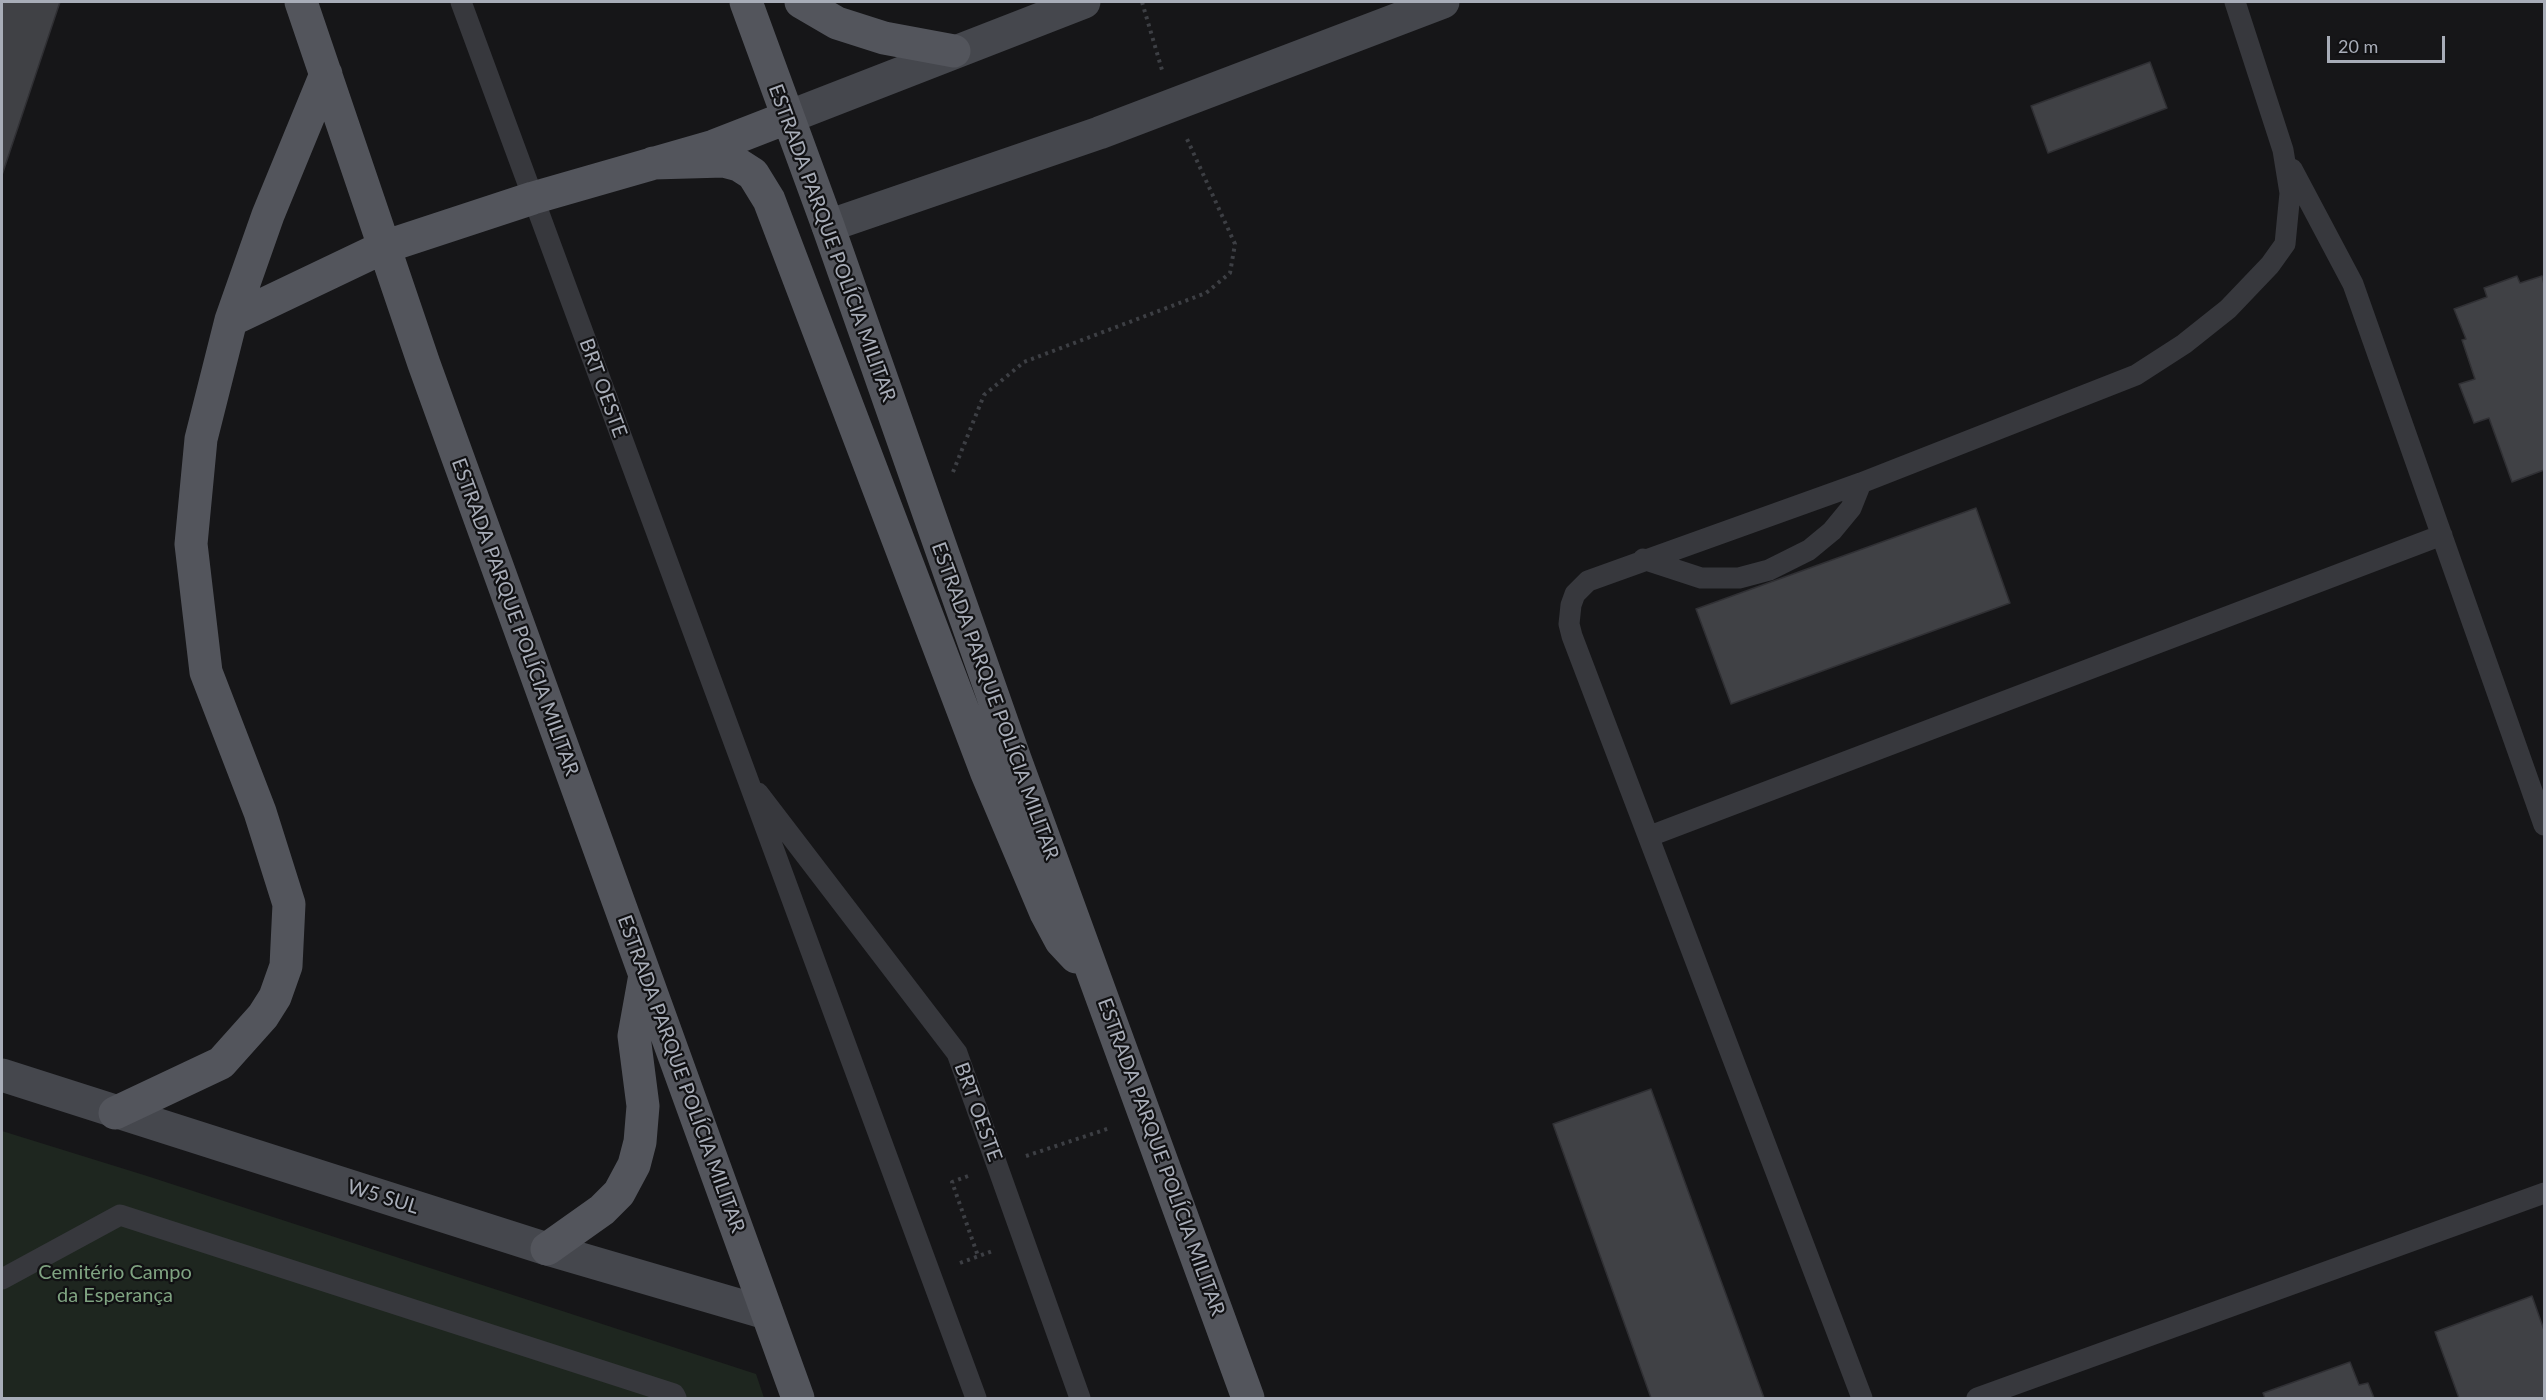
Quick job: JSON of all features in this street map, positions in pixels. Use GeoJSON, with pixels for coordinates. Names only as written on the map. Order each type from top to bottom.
{"type":"FeatureCollection","features":[{"type":"Feature","properties":{"kind":"main road","name":"ESTRADA PARQUE POLÍCIA MILITAR"},"geometry":{"type":"LineString","coordinates":[[301,2],[443,417],[798,1398]]}},
{"type":"Feature","properties":{"kind":"main road","name":"ESTRADA PARQUE POLÍCIA MILITAR"},"geometry":{"type":"LineString","coordinates":[[746,2],[786,118],[828,226],[1015,759],[1248,1398]]}},
{"type":"Feature","properties":{"kind":"main road"},"geometry":{"type":"LineString","coordinates":[[801,2],[837,23],[884,39],[954,51]]}},
{"type":"Feature","properties":{"kind":"main road"},"geometry":{"type":"LineString","coordinates":[[116,1113],[221,1063],[263,1016],[275,997],[286,966],[289,904],[260,812],[206,672],[191,544],[201,439],[231,320],[268,215],[326,74]]}},
{"type":"Feature","properties":{"kind":"main road"},"geometry":{"type":"LineString","coordinates":[[231,320],[384,247],[533,198],[714,146],[786,118]]}},
{"type":"Feature","properties":{"kind":"main road"},"geometry":{"type":"LineString","coordinates":[[653,164],[724,161],[739,165],[753,174],[769,200],[986,771],[1046,913],[1061,941],[1094,972]]}},
{"type":"Feature","properties":{"kind":"main road"},"geometry":{"type":"LineString","coordinates":[[547,1249],[602,1210],[619,1193],[634,1165],[640,1142],[643,1106],[634,1036],[646,974]]}},
{"type":"Feature","properties":{"kind":"street"},"geometry":{"type":"LineString","coordinates":[[786,118],[1084,2]]}},
{"type":"Feature","properties":{"kind":"street"},"geometry":{"type":"LineString","coordinates":[[828,226],[1172,105],[1443,2]]}},
{"type":"Feature","properties":{"kind":"street","name":"W5 SUL"},"geometry":{"type":"LineString","coordinates":[[2,1075],[547,1249],[766,1313]]}},
{"type":"Feature","properties":{"kind":"lane","name":"BRT OESTE"},"geometry":{"type":"LineString","coordinates":[[461,2],[976,1398]]}},
{"type":"Feature","properties":{"kind":"lane"},"geometry":{"type":"LineString","coordinates":[[1862,1398],[1569,624],[1573,598],[1581,585],[1643,559],[1861,483],[2136,375],[2184,344],[2228,309],[2250,287],[2285,244],[2290,193],[2283,150],[2235,2]]}},
{"type":"Feature","properties":{"kind":"lane"},"geometry":{"type":"LineString","coordinates":[[2283,150],[2353,284],[2544,825]]}},
{"type":"Feature","properties":{"kind":"lane"},"geometry":{"type":"LineString","coordinates":[[1643,559],[1701,578],[1739,578],[1769,570],[1809,550],[1832,531],[1851,508],[1861,483]]}},
{"type":"Feature","properties":{"kind":"lane"},"geometry":{"type":"LineString","coordinates":[[1650,836],[2442,535]]}},
{"type":"Feature","properties":{"kind":"lane","name":"BRT OESTE"},"geometry":{"type":"LineString","coordinates":[[745,776],[957,1053],[1080,1398]]}},
{"type":"Feature","properties":{"kind":"lane"},"geometry":{"type":"LineString","coordinates":[[1977,1398],[2544,1193]]}},
{"type":"Feature","properties":{"kind":"lane"},"geometry":{"type":"LineString","coordinates":[[2,1279],[120,1215],[674,1394],[676,1398]]}},
{"type":"Feature","properties":{"kind":"path"},"geometry":{"type":"LineString","coordinates":[[953,473],[984,396],[1024,362],[1206,293],[1230,273],[1235,244],[1172,105],[1142,2]]}},
{"type":"Feature","properties":{"kind":"path"},"geometry":{"type":"LineString","coordinates":[[978,1256],[952,1182],[1146,1116]]}},
{"type":"Feature","properties":{"kind":"green space","name":"Cemitério Campo da Esperança"},"geometry":{"type":"Polygon","coordinates":[[[2,1131],[756,1374],[764,1398],[2,1398],[2,1131]]]}},
{"type":"Feature","properties":{"kind":"building"},"geometry":{"type":"Polygon","coordinates":[[[2,2],[60,2],[2,175],[2,2]]]}},
{"type":"Feature","properties":{"kind":"building"},"geometry":{"type":"Polygon","coordinates":[[[2150,62],[2167,108],[2048,153],[2031,106],[2150,62]]]}},
{"type":"Feature","properties":{"kind":"building"},"geometry":{"type":"Polygon","coordinates":[[[2517,276],[2520,283],[2542,276],[2544,284],[2544,470],[2512,482],[2489,418],[2474,423],[2459,384],[2475,379],[2462,340],[2466,339],[2454,309],[2487,297],[2484,288],[2517,276]]]}},
{"type":"Feature","properties":{"kind":"building"},"geometry":{"type":"Polygon","coordinates":[[[1976,508],[2010,603],[1731,704],[1696,609],[1976,508]]]}},
{"type":"Feature","properties":{"kind":"building"},"geometry":{"type":"Polygon","coordinates":[[[1651,1089],[1764,1398],[1651,1398],[1553,1124],[1651,1089]]]}},
{"type":"Feature","properties":{"kind":"building"},"geometry":{"type":"Polygon","coordinates":[[[2532,1296],[2544,1330],[2544,1398],[2459,1398],[2435,1332],[2532,1296]]]}},
{"type":"Feature","properties":{"kind":"building"},"geometry":{"type":"Polygon","coordinates":[[[2350,1362],[2359,1385],[2368,1383],[2374,1398],[2265,1398],[2263,1393],[2350,1362]]]}}]}
